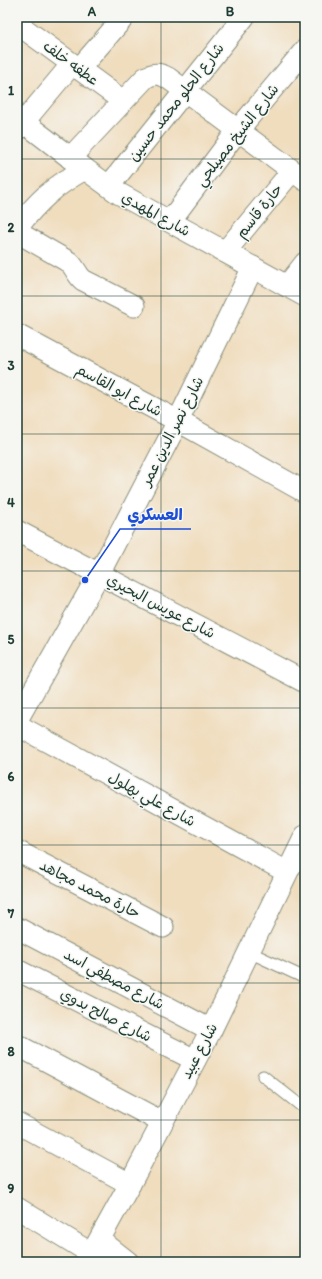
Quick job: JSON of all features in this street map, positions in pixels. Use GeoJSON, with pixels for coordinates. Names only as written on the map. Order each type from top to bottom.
{"type":"FeatureCollection","features":[{"type":"Feature","properties":{"kind":"street"},"geometry":{"type":"LineString","coordinates":[[19,123],[124,17]]}},
{"type":"Feature","properties":{"kind":"street","name":"شارع الحلو محمد حسين"},"geometry":{"type":"LineString","coordinates":[[109,186],[244,17]]}},
{"type":"Feature","properties":{"kind":"street","name":"عطفه خلف"},"geometry":{"type":"LineString","coordinates":[[20,25],[123,101]]}},
{"type":"Feature","properties":{"kind":"street","name":"شارع الشيخ مصيلحي"},"geometry":{"type":"LineString","coordinates":[[170,221],[238,130],[305,50]]}},
{"type":"Feature","properties":{"kind":"street"},"geometry":{"type":"LineString","coordinates":[[134,306],[83,280],[78,276],[73,265],[19,224],[50,191],[67,179],[123,101],[145,78],[152,74],[160,74],[168,78],[238,130],[299,170]]}},
{"type":"Feature","properties":{"kind":"street","name":"شارع المهدي"},"geometry":{"type":"LineString","coordinates":[[19,123],[118,193],[305,296]]}},
{"type":"Feature","properties":{"kind":"street","name":"حارة قاسم"},"geometry":{"type":"LineString","coordinates":[[225,252],[299,170]]}},
{"type":"Feature","properties":{"kind":"street"},"geometry":{"type":"LineString","coordinates":[[287,286],[305,263]]}},
{"type":"Feature","properties":{"kind":"street","name":"شارع نصر الدين عمر"},"geometry":{"type":"LineString","coordinates":[[17,720],[99,574],[178,421],[253,267]]}},
{"type":"Feature","properties":{"kind":"street","name":"شارع ابو القاسم"},"geometry":{"type":"LineString","coordinates":[[17,335],[178,421],[305,492]]}},
{"type":"Feature","properties":{"kind":"street","name":"شارع عويس البحيري"},"geometry":{"type":"LineString","coordinates":[[17,531],[305,682]]}},
{"type":"Feature","properties":{"kind":"street","name":"شارع علي بهلول"},"geometry":{"type":"LineString","coordinates":[[17,725],[287,872]]}},
{"type":"Feature","properties":{"kind":"street","name":"شارع عبيد"},"geometry":{"type":"LineString","coordinates":[[95,1254],[162,1122],[211,1030],[305,836]]}},
{"type":"Feature","properties":{"kind":"street","name":"حارة محمد مجاهد"},"geometry":{"type":"LineString","coordinates":[[17,851],[163,927]]}},
{"type":"Feature","properties":{"kind":"street","name":"شارع مصطفي اسد"},"geometry":{"type":"LineString","coordinates":[[17,928],[211,1030]]}},
{"type":"Feature","properties":{"kind":"street","name":"شارع صالح بدوي"},"geometry":{"type":"LineString","coordinates":[[17,970],[195,1060]]}},
{"type":"Feature","properties":{"kind":"street"},"geometry":{"type":"LineString","coordinates":[[17,1045],[162,1122]]}},
{"type":"Feature","properties":{"kind":"street"},"geometry":{"type":"LineString","coordinates":[[17,1123],[130,1184]]}},
{"type":"Feature","properties":{"kind":"street"},"geometry":{"type":"LineString","coordinates":[[17,1208],[95,1254],[128,1262]]}},
{"type":"Feature","properties":{"kind":"lane"},"geometry":{"type":"LineString","coordinates":[[249,952],[305,978]]}},
{"type":"Feature","properties":{"kind":"lane"},"geometry":{"type":"LineString","coordinates":[[263,1076],[305,1109]]}},
{"type":"Feature","properties":{"kind":"place","name":"العسكري"},"geometry":{"type":"Point","coordinates":[85,580]}}]}
